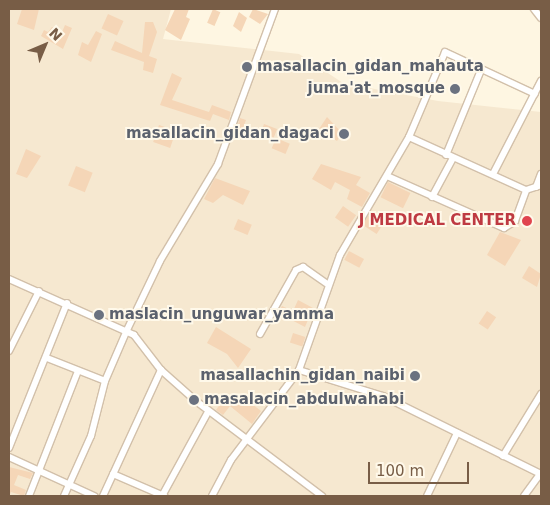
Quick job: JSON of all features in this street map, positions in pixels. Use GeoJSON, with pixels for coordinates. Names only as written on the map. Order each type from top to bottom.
{"type":"FeatureCollection","features":[{"type":"Feature","properties":{"kind":"street"},"geometry":{"type":"LineString","coordinates":[[64,496],[91,436],[105,381],[127,330],[160,261],[218,164],[275,9]]}},
{"type":"Feature","properties":{"kind":"street"},"geometry":{"type":"LineString","coordinates":[[534,9],[541,18]]}},
{"type":"Feature","properties":{"kind":"street"},"geometry":{"type":"LineString","coordinates":[[212,496],[245,440],[299,370],[327,284],[409,137],[445,52],[535,94]]}},
{"type":"Feature","properties":{"kind":"street"},"geometry":{"type":"LineString","coordinates":[[432,197],[481,70]]}},
{"type":"Feature","properties":{"kind":"street"},"geometry":{"type":"LineString","coordinates":[[493,174],[541,81]]}},
{"type":"Feature","properties":{"kind":"street"},"geometry":{"type":"LineString","coordinates":[[409,137],[526,190],[539,186],[541,174]]}},
{"type":"Feature","properties":{"kind":"street"},"geometry":{"type":"LineString","coordinates":[[387,176],[504,228],[515,221],[526,190]]}},
{"type":"Feature","properties":{"kind":"street"},"geometry":{"type":"LineString","coordinates":[[260,334],[296,270],[303,268],[327,284]]}},
{"type":"Feature","properties":{"kind":"street"},"geometry":{"type":"LineString","coordinates":[[9,279],[127,330],[142,341],[162,370],[208,412],[321,496]]}},
{"type":"Feature","properties":{"kind":"street"},"geometry":{"type":"LineString","coordinates":[[9,351],[38,291]]}},
{"type":"Feature","properties":{"kind":"street"},"geometry":{"type":"LineString","coordinates":[[9,448],[68,303]]}},
{"type":"Feature","properties":{"kind":"street"},"geometry":{"type":"LineString","coordinates":[[47,358],[105,381]]}},
{"type":"Feature","properties":{"kind":"street"},"geometry":{"type":"LineString","coordinates":[[103,496],[162,370]]}},
{"type":"Feature","properties":{"kind":"street"},"geometry":{"type":"LineString","coordinates":[[299,370],[382,396],[541,474],[524,496]]}},
{"type":"Feature","properties":{"kind":"street"},"geometry":{"type":"LineString","coordinates":[[29,496],[78,371]]}},
{"type":"Feature","properties":{"kind":"street"},"geometry":{"type":"LineString","coordinates":[[503,456],[541,394]]}},
{"type":"Feature","properties":{"kind":"street"},"geometry":{"type":"LineString","coordinates":[[113,474],[163,496],[208,412]]}},
{"type":"Feature","properties":{"kind":"street"},"geometry":{"type":"LineString","coordinates":[[427,496],[456,433]]}},
{"type":"Feature","properties":{"kind":"street"},"geometry":{"type":"LineString","coordinates":[[9,457],[94,496]]}},
{"type":"Feature","properties":{"kind":"shaded area"},"geometry":{"type":"Polygon","coordinates":[[[9,9],[171,9],[163,39],[299,54],[343,83],[438,101],[541,112],[541,496],[9,496],[9,9]]]}},
{"type":"Feature","properties":{"kind":"building"},"geometry":{"type":"Polygon","coordinates":[[[22,9],[39,9],[34,30],[17,24],[22,9]]]}},
{"type":"Feature","properties":{"kind":"building"},"geometry":{"type":"Polygon","coordinates":[[[175,9],[189,9],[186,17],[190,19],[181,40],[165,30],[175,9]]]}},
{"type":"Feature","properties":{"kind":"building"},"geometry":{"type":"Polygon","coordinates":[[[213,9],[220,12],[215,26],[207,23],[213,9]]]}},
{"type":"Feature","properties":{"kind":"building"},"geometry":{"type":"Polygon","coordinates":[[[253,9],[268,14],[260,24],[249,17],[253,9]]]}},
{"type":"Feature","properties":{"kind":"building"},"geometry":{"type":"Polygon","coordinates":[[[239,12],[247,18],[241,32],[233,26],[239,12]]]}},
{"type":"Feature","properties":{"kind":"building"},"geometry":{"type":"Polygon","coordinates":[[[108,14],[124,21],[117,36],[101,29],[108,14]]]}},
{"type":"Feature","properties":{"kind":"building"},"geometry":{"type":"Polygon","coordinates":[[[145,22],[153,22],[157,32],[149,56],[157,59],[153,73],[143,70],[144,62],[111,50],[115,41],[142,53],[145,22]]]}},
{"type":"Feature","properties":{"kind":"building"},"geometry":{"type":"Polygon","coordinates":[[[65,25],[72,28],[63,49],[41,36],[44,30],[48,32],[52,27],[62,32],[65,25]]]}},
{"type":"Feature","properties":{"kind":"building"},"geometry":{"type":"Polygon","coordinates":[[[96,31],[102,34],[91,62],[78,55],[82,42],[88,45],[96,31]]]}},
{"type":"Feature","properties":{"kind":"building"},"geometry":{"type":"Polygon","coordinates":[[[172,73],[182,78],[172,100],[209,112],[212,105],[231,112],[229,120],[213,114],[210,121],[160,105],[172,73]]]}},
{"type":"Feature","properties":{"kind":"building"},"geometry":{"type":"Polygon","coordinates":[[[327,117],[342,133],[337,141],[319,129],[327,117]]]}},
{"type":"Feature","properties":{"kind":"building"},"geometry":{"type":"Polygon","coordinates":[[[240,118],[246,120],[243,128],[255,133],[252,140],[235,133],[240,118]]]}},
{"type":"Feature","properties":{"kind":"building"},"geometry":{"type":"Polygon","coordinates":[[[264,124],[277,129],[274,137],[261,132],[264,124]]]}},
{"type":"Feature","properties":{"kind":"building"},"geometry":{"type":"Polygon","coordinates":[[[159,125],[176,131],[170,148],[153,142],[159,125]]]}},
{"type":"Feature","properties":{"kind":"building"},"geometry":{"type":"Polygon","coordinates":[[[276,138],[290,144],[286,154],[272,148],[276,138]]]}},
{"type":"Feature","properties":{"kind":"building"},"geometry":{"type":"Polygon","coordinates":[[[26,149],[41,156],[27,178],[16,174],[26,149]]]}},
{"type":"Feature","properties":{"kind":"building"},"geometry":{"type":"Polygon","coordinates":[[[321,164],[361,177],[356,185],[370,193],[362,207],[347,199],[350,190],[335,182],[331,190],[312,179],[321,164]]]}},
{"type":"Feature","properties":{"kind":"building"},"geometry":{"type":"Polygon","coordinates":[[[76,166],[93,173],[85,192],[68,185],[76,166]]]}},
{"type":"Feature","properties":{"kind":"building"},"geometry":{"type":"Polygon","coordinates":[[[215,178],[250,191],[243,205],[223,195],[213,203],[204,199],[215,178]]]}},
{"type":"Feature","properties":{"kind":"building"},"geometry":{"type":"Polygon","coordinates":[[[388,182],[410,193],[403,208],[381,197],[388,182]]]}},
{"type":"Feature","properties":{"kind":"building"},"geometry":{"type":"Polygon","coordinates":[[[343,206],[356,215],[348,227],[335,217],[343,206]]]}},
{"type":"Feature","properties":{"kind":"building"},"geometry":{"type":"Polygon","coordinates":[[[370,213],[384,222],[377,234],[362,225],[370,213]]]}},
{"type":"Feature","properties":{"kind":"building"},"geometry":{"type":"Polygon","coordinates":[[[238,219],[252,225],[248,235],[234,229],[238,219]]]}},
{"type":"Feature","properties":{"kind":"building"},"geometry":{"type":"Polygon","coordinates":[[[500,232],[521,240],[505,266],[487,255],[500,232]]]}},
{"type":"Feature","properties":{"kind":"building"},"geometry":{"type":"Polygon","coordinates":[[[349,251],[364,259],[359,268],[344,260],[349,251]]]}},
{"type":"Feature","properties":{"kind":"building"},"geometry":{"type":"Polygon","coordinates":[[[529,266],[541,274],[537,287],[522,278],[529,266]]]}},
{"type":"Feature","properties":{"kind":"building"},"geometry":{"type":"Polygon","coordinates":[[[298,300],[313,308],[305,327],[278,313],[282,306],[293,311],[298,300]]]}},
{"type":"Feature","properties":{"kind":"building"},"geometry":{"type":"Polygon","coordinates":[[[487,311],[496,317],[488,330],[479,323],[487,311]]]}},
{"type":"Feature","properties":{"kind":"building"},"geometry":{"type":"Polygon","coordinates":[[[216,327],[251,349],[238,368],[227,354],[207,343],[216,327]]]}},
{"type":"Feature","properties":{"kind":"building"},"geometry":{"type":"Polygon","coordinates":[[[293,333],[305,337],[302,347],[290,343],[293,333]]]}},
{"type":"Feature","properties":{"kind":"building"},"geometry":{"type":"Polygon","coordinates":[[[241,395],[261,411],[252,424],[230,406],[223,415],[216,410],[223,400],[235,402],[241,395]]]}},
{"type":"Feature","properties":{"kind":"building"},"geometry":{"type":"Polygon","coordinates":[[[9,467],[33,473],[30,479],[18,475],[14,485],[26,490],[24,496],[11,492],[9,496],[9,467]]]}},
{"type":"Feature","properties":{"kind":"place","name":"masallacin_gidan_mahauta"},"geometry":{"type":"Point","coordinates":[247,67]}},
{"type":"Feature","properties":{"kind":"place","name":"juma'at_mosque"},"geometry":{"type":"Point","coordinates":[455,89]}},
{"type":"Feature","properties":{"kind":"place","name":"masallacin_gidan_dagaci"},"geometry":{"type":"Point","coordinates":[344,134]}},
{"type":"Feature","properties":{"kind":"place","name":"J MEDICAL CENTER"},"geometry":{"type":"Point","coordinates":[527,221]}},
{"type":"Feature","properties":{"kind":"place","name":"maslacin_unguwar_yamma"},"geometry":{"type":"Point","coordinates":[99,315]}},
{"type":"Feature","properties":{"kind":"place","name":"masallachin_gidan_naibi"},"geometry":{"type":"Point","coordinates":[415,376]}},
{"type":"Feature","properties":{"kind":"place","name":"masalacin_abdulwahabi"},"geometry":{"type":"Point","coordinates":[194,400]}}]}
